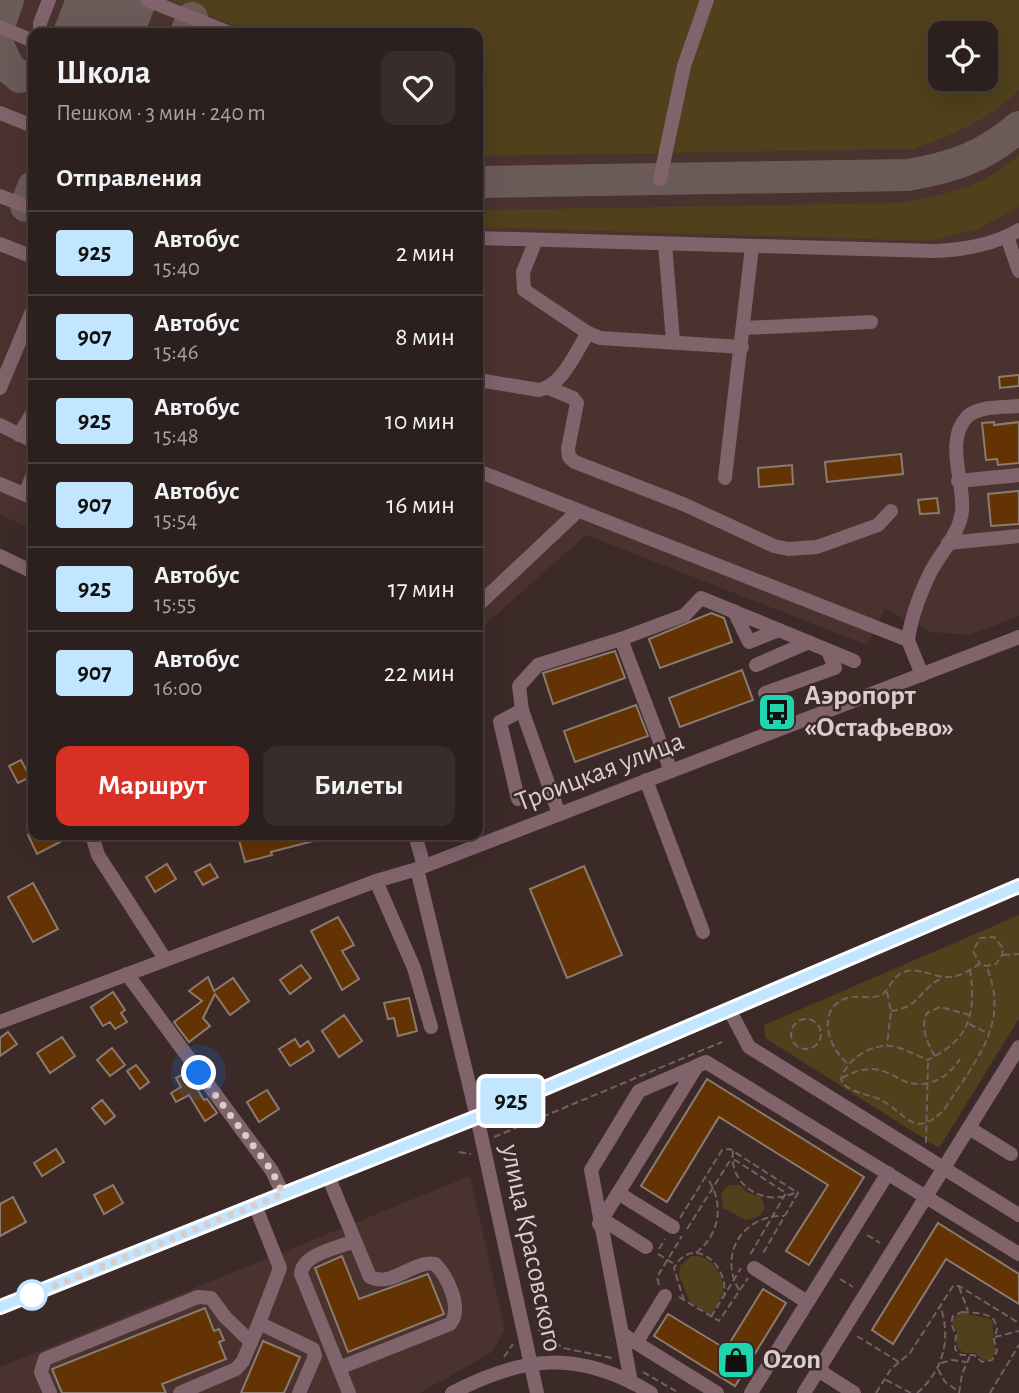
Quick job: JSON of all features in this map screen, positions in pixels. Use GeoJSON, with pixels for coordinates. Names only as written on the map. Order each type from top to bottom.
{"type":"FeatureCollection","features":[{"type":"Feature","properties":{"kind":"street"},"geometry":{"type":"LineString","coordinates":[[40,28],[49,0]]}},
{"type":"Feature","properties":{"kind":"street"},"geometry":{"type":"LineString","coordinates":[[147,0],[201,28]]}},
{"type":"Feature","properties":{"kind":"street"},"geometry":{"type":"LineString","coordinates":[[660,179],[684,66],[707,0]]}},
{"type":"Feature","properties":{"kind":"street"},"geometry":{"type":"LineString","coordinates":[[0,27],[28,39]]}},
{"type":"Feature","properties":{"kind":"street"},"geometry":{"type":"LineString","coordinates":[[0,113],[28,124]]}},
{"type":"Feature","properties":{"kind":"street"},"geometry":{"type":"LineString","coordinates":[[0,196],[28,207]]}},
{"type":"Feature","properties":{"kind":"street"},"geometry":{"type":"LineString","coordinates":[[483,238],[944,251],[976,246],[1013,233],[1019,271]]}},
{"type":"Feature","properties":{"kind":"street"},"geometry":{"type":"LineString","coordinates":[[536,240],[523,272],[524,290],[588,333],[600,338],[742,347]]}},
{"type":"Feature","properties":{"kind":"street"},"geometry":{"type":"LineString","coordinates":[[0,244],[28,255]]}},
{"type":"Feature","properties":{"kind":"street"},"geometry":{"type":"LineString","coordinates":[[665,244],[673,341]]}},
{"type":"Feature","properties":{"kind":"street"},"geometry":{"type":"LineString","coordinates":[[725,478],[752,247]]}},
{"type":"Feature","properties":{"kind":"street"},"geometry":{"type":"LineString","coordinates":[[0,388],[28,321]]}},
{"type":"Feature","properties":{"kind":"street"},"geometry":{"type":"LineString","coordinates":[[744,328],[871,321]]}},
{"type":"Feature","properties":{"kind":"street"},"geometry":{"type":"LineString","coordinates":[[483,381],[539,390],[549,388],[557,382],[588,333]]}},
{"type":"Feature","properties":{"kind":"street"},"geometry":{"type":"LineString","coordinates":[[549,388],[573,398],[577,403],[568,449],[569,457],[575,463],[683,504],[774,546],[801,550],[817,547],[877,525],[891,511]]}},
{"type":"Feature","properties":{"kind":"street"},"geometry":{"type":"LineString","coordinates":[[922,675],[908,640],[911,622],[930,573],[959,527],[962,508],[958,481],[957,432],[968,416],[978,410],[1019,405]]}},
{"type":"Feature","properties":{"kind":"street"},"geometry":{"type":"LineString","coordinates":[[19,435],[28,420]]}},
{"type":"Feature","properties":{"kind":"street"},"geometry":{"type":"LineString","coordinates":[[0,425],[28,439]]}},
{"type":"Feature","properties":{"kind":"street"},"geometry":{"type":"LineString","coordinates":[[483,473],[908,640]]}},
{"type":"Feature","properties":{"kind":"street"},"geometry":{"type":"LineString","coordinates":[[958,481],[1019,475]]}},
{"type":"Feature","properties":{"kind":"street"},"geometry":{"type":"LineString","coordinates":[[0,484],[28,496]]}},
{"type":"Feature","properties":{"kind":"street"},"geometry":{"type":"LineString","coordinates":[[483,600],[578,511]]}},
{"type":"Feature","properties":{"kind":"street"},"geometry":{"type":"LineString","coordinates":[[948,543],[1019,536]]}},
{"type":"Feature","properties":{"kind":"street"},"geometry":{"type":"LineString","coordinates":[[0,556],[28,570]]}},
{"type":"Feature","properties":{"kind":"street"},"geometry":{"type":"LineString","coordinates":[[559,814],[522,710],[519,686],[538,666],[685,615],[701,598],[854,661]]}},
{"type":"Feature","properties":{"kind":"street"},"geometry":{"type":"LineString","coordinates":[[734,611],[749,642],[779,630]]}},
{"type":"Feature","properties":{"kind":"street","name":"Троицкая улица"},"geometry":{"type":"LineString","coordinates":[[0,1022],[376,881],[420,868],[1019,637]]}},
{"type":"Feature","properties":{"kind":"street"},"geometry":{"type":"LineString","coordinates":[[621,639],[671,771]]}},
{"type":"Feature","properties":{"kind":"street"},"geometry":{"type":"LineString","coordinates":[[756,666],[809,642]]}},
{"type":"Feature","properties":{"kind":"street"},"geometry":{"type":"LineString","coordinates":[[765,693],[835,668],[828,651]]}},
{"type":"Feature","properties":{"kind":"street"},"geometry":{"type":"LineString","coordinates":[[518,799],[500,722],[522,710]]}},
{"type":"Feature","properties":{"kind":"street"},"geometry":{"type":"LineString","coordinates":[[646,780],[703,932]]}},
{"type":"Feature","properties":{"kind":"street"},"geometry":{"type":"LineString","coordinates":[[94,840],[98,855],[165,959]]}},
{"type":"Feature","properties":{"kind":"street","name":"улица Красовского"},"geometry":{"type":"LineString","coordinates":[[416,840],[537,1393]]}},
{"type":"Feature","properties":{"kind":"street"},"geometry":{"type":"LineString","coordinates":[[376,881],[414,968],[431,1027]]}},
{"type":"Feature","properties":{"kind":"street"},"geometry":{"type":"LineString","coordinates":[[0,1307],[477,1117],[729,1009],[1017,891]]}},
{"type":"Feature","properties":{"kind":"street"},"geometry":{"type":"LineString","coordinates":[[127,974],[272,1171],[283,1194]]}},
{"type":"Feature","properties":{"kind":"street"},"geometry":{"type":"LineString","coordinates":[[729,1009],[750,1047],[1019,1215]]}},
{"type":"Feature","properties":{"kind":"street"},"geometry":{"type":"LineString","coordinates":[[804,1393],[1019,1048]]}},
{"type":"Feature","properties":{"kind":"street"},"geometry":{"type":"LineString","coordinates":[[631,1382],[591,1170],[642,1089],[697,1066],[710,1063],[1019,1254]]}},
{"type":"Feature","properties":{"kind":"street"},"geometry":{"type":"LineString","coordinates":[[601,1222],[697,1066]]}},
{"type":"Feature","properties":{"kind":"street"},"geometry":{"type":"LineString","coordinates":[[969,1128],[1011,1154]]}},
{"type":"Feature","properties":{"kind":"street"},"geometry":{"type":"LineString","coordinates":[[751,1393],[888,1173]]}},
{"type":"Feature","properties":{"kind":"street"},"geometry":{"type":"LineString","coordinates":[[328,1176],[366,1273],[374,1280],[385,1280],[425,1264],[435,1264],[441,1270],[456,1313],[450,1324],[339,1368]]}},
{"type":"Feature","properties":{"kind":"street"},"geometry":{"type":"LineString","coordinates":[[618,1193],[673,1227]]}},
{"type":"Feature","properties":{"kind":"street"},"geometry":{"type":"LineString","coordinates":[[180,1393],[236,1369],[259,1323],[280,1268],[255,1205]]}},
{"type":"Feature","properties":{"kind":"street"},"geometry":{"type":"LineString","coordinates":[[601,1222],[646,1247]]}},
{"type":"Feature","properties":{"kind":"street"},"geometry":{"type":"LineString","coordinates":[[349,1393],[302,1274],[302,1268],[308,1260],[354,1241]]}},
{"type":"Feature","properties":{"kind":"street"},"geometry":{"type":"LineString","coordinates":[[754,1268],[807,1302]]}},
{"type":"Feature","properties":{"kind":"street"},"geometry":{"type":"LineString","coordinates":[[636,1343],[667,1292]]}},
{"type":"Feature","properties":{"kind":"street"},"geometry":{"type":"LineString","coordinates":[[50,1393],[41,1372],[45,1359],[198,1297],[211,1298],[225,1317],[251,1342]]}},
{"type":"Feature","properties":{"kind":"street"},"geometry":{"type":"LineString","coordinates":[[259,1323],[313,1349],[314,1356],[299,1393]]}},
{"type":"Feature","properties":{"kind":"street"},"geometry":{"type":"LineString","coordinates":[[622,1334],[717,1393]]}},
{"type":"Feature","properties":{"kind":"street"},"geometry":{"type":"LineString","coordinates":[[452,1393],[494,1374],[540,1361],[582,1366],[631,1382],[651,1393]]}},
{"type":"Feature","properties":{"kind":"street"},"geometry":{"type":"LineString","coordinates":[[816,1373],[854,1393]]}},
{"type":"Feature","properties":{"kind":"path"},"geometry":{"type":"LineString","coordinates":[[994,937],[1003,948],[1002,955],[996,964],[980,964],[973,951],[980,939],[994,937]]}},
{"type":"Feature","properties":{"kind":"path"},"geometry":{"type":"LineString","coordinates":[[1002,955],[1019,954]]}},
{"type":"Feature","properties":{"kind":"path"},"geometry":{"type":"LineString","coordinates":[[848,1064],[833,1048],[828,1030],[828,1016],[835,1005],[846,998],[876,998],[906,971],[916,970],[943,977],[959,976],[980,964]]}},
{"type":"Feature","properties":{"kind":"path"},"geometry":{"type":"LineString","coordinates":[[841,1079],[848,1088],[886,1103],[908,1121],[926,1124],[944,1110],[990,1034],[996,1001],[986,966]]}},
{"type":"Feature","properties":{"kind":"path"},"geometry":{"type":"LineString","coordinates":[[841,1079],[848,1064],[867,1051],[894,1046],[928,1060],[952,1046],[971,1016],[974,995],[970,969]]}},
{"type":"Feature","properties":{"kind":"path"},"geometry":{"type":"LineString","coordinates":[[891,1011],[909,1007],[929,985],[943,977]]}},
{"type":"Feature","properties":{"kind":"path"},"geometry":{"type":"LineString","coordinates":[[886,991],[891,1011],[887,1046]]}},
{"type":"Feature","properties":{"kind":"path"},"geometry":{"type":"LineString","coordinates":[[935,1057],[923,1021],[927,1013],[940,1007],[971,1016]]}},
{"type":"Feature","properties":{"kind":"path"},"geometry":{"type":"LineString","coordinates":[[807,1018],[819,1025],[822,1032],[821,1040],[810,1049],[796,1045],[791,1031],[799,1020],[807,1018]]}},
{"type":"Feature","properties":{"kind":"path"},"geometry":{"type":"LineString","coordinates":[[968,1024],[990,1034]]}},
{"type":"Feature","properties":{"kind":"path"},"geometry":{"type":"LineString","coordinates":[[822,1032],[828,1030]]}},
{"type":"Feature","properties":{"kind":"path"},"geometry":{"type":"LineString","coordinates":[[492,1140],[496,1135],[722,1042]]}},
{"type":"Feature","properties":{"kind":"path"},"geometry":{"type":"LineString","coordinates":[[841,1079],[856,1071],[871,1069],[887,1072],[909,1082],[928,1083],[950,1073],[960,1059]]}},
{"type":"Feature","properties":{"kind":"path"},"geometry":{"type":"LineString","coordinates":[[925,1157],[928,1060]]}},
{"type":"Feature","properties":{"kind":"path"},"geometry":{"type":"LineString","coordinates":[[675,1265],[657,1253],[722,1150],[733,1150],[798,1191]]}},
{"type":"Feature","properties":{"kind":"path"},"geometry":{"type":"LineString","coordinates":[[733,1150],[732,1160],[738,1178],[749,1190],[764,1197],[785,1197],[798,1191]]}},
{"type":"Feature","properties":{"kind":"path"},"geometry":{"type":"LineString","coordinates":[[732,1160],[656,1279],[667,1292],[711,1317],[721,1321],[799,1196],[798,1191]]}},
{"type":"Feature","properties":{"kind":"path"},"geometry":{"type":"LineString","coordinates":[[711,1317],[785,1197],[785,1191],[732,1160]]}},
{"type":"Feature","properties":{"kind":"path"},"geometry":{"type":"LineString","coordinates":[[695,1254],[710,1238],[717,1221],[718,1202],[706,1177]]}},
{"type":"Feature","properties":{"kind":"path"},"geometry":{"type":"LineString","coordinates":[[740,1291],[730,1263],[738,1238],[757,1221],[786,1216]]}},
{"type":"Feature","properties":{"kind":"path"},"geometry":{"type":"LineString","coordinates":[[854,1227],[892,1251]]}},
{"type":"Feature","properties":{"kind":"path"},"geometry":{"type":"LineString","coordinates":[[684,1301],[674,1274],[675,1265],[686,1255],[695,1254],[709,1258],[719,1267],[724,1279],[724,1297]]}},
{"type":"Feature","properties":{"kind":"path"},"geometry":{"type":"LineString","coordinates":[[827,1271],[865,1294]]}},
{"type":"Feature","properties":{"kind":"path"},"geometry":{"type":"LineString","coordinates":[[959,1286],[969,1313]]}},
{"type":"Feature","properties":{"kind":"path"},"geometry":{"type":"LineString","coordinates":[[876,1393],[899,1362],[910,1353],[951,1287],[959,1286],[1019,1323]]}},
{"type":"Feature","properties":{"kind":"path"},"geometry":{"type":"LineString","coordinates":[[917,1393],[940,1363],[946,1342],[946,1328],[940,1305]]}},
{"type":"Feature","properties":{"kind":"path"},"geometry":{"type":"LineString","coordinates":[[959,1312],[969,1313],[991,1317],[996,1324],[994,1337],[997,1351],[992,1360],[982,1362],[970,1355],[961,1355],[956,1349],[956,1335],[951,1322],[959,1312]]}},
{"type":"Feature","properties":{"kind":"path"},"geometry":{"type":"LineString","coordinates":[[531,1325],[563,1348],[589,1352],[628,1365],[679,1393]]}},
{"type":"Feature","properties":{"kind":"path"},"geometry":{"type":"LineString","coordinates":[[844,1328],[899,1362]]}},
{"type":"Feature","properties":{"kind":"path"},"geometry":{"type":"LineString","coordinates":[[994,1337],[1019,1331]]}},
{"type":"Feature","properties":{"kind":"path"},"geometry":{"type":"LineString","coordinates":[[995,1393],[990,1392],[1019,1345]]}},
{"type":"Feature","properties":{"kind":"path"},"geometry":{"type":"LineString","coordinates":[[776,1352],[816,1373]]}},
{"type":"Feature","properties":{"kind":"path"},"geometry":{"type":"LineString","coordinates":[[937,1368],[945,1382],[959,1392],[970,1355]]}},
{"type":"Feature","properties":{"kind":"path"},"geometry":{"type":"LineString","coordinates":[[940,1363],[953,1360],[967,1362]]}},
{"type":"Feature","properties":{"kind":"path"},"geometry":{"type":"LineString","coordinates":[[885,1379],[911,1393]]}},
{"type":"Feature","properties":{"kind":"shaded area"},"geometry":{"type":"Polygon","coordinates":[[[0,0],[1019,0],[1019,616],[969,635],[931,632],[885,609],[867,645],[586,535],[483,627],[483,28],[28,28],[28,527],[0,515],[0,0]]]}},
{"type":"Feature","properties":{"kind":"shaded area"},"geometry":{"type":"Polygon","coordinates":[[[170,0],[1019,0],[1019,90],[995,110],[970,125],[913,149],[483,156],[483,89],[488,76],[483,74],[483,28],[240,28],[170,0]]]}},
{"type":"Feature","properties":{"kind":"shaded area"},"geometry":{"type":"Polygon","coordinates":[[[1019,155],[1019,207],[978,229],[929,241],[483,227],[483,210],[896,203],[961,189],[1006,166],[1019,155]]]}},
{"type":"Feature","properties":{"kind":"shaded area"},"geometry":{"type":"Polygon","coordinates":[[[1019,915],[1019,1019],[939,1148],[765,1038],[764,1025],[1019,915]]]}},
{"type":"Feature","properties":{"kind":"shaded area"},"geometry":{"type":"Polygon","coordinates":[[[470,1176],[505,1330],[492,1352],[420,1393],[0,1393],[0,1367],[470,1176]]]}},
{"type":"Feature","properties":{"kind":"shaded area"},"geometry":{"type":"Polygon","coordinates":[[[729,1185],[739,1185],[747,1192],[761,1197],[765,1207],[760,1216],[746,1220],[723,1208],[721,1193],[729,1185]]]}},
{"type":"Feature","properties":{"kind":"shaded area"},"geometry":{"type":"Polygon","coordinates":[[[691,1256],[711,1262],[720,1274],[722,1295],[711,1315],[690,1302],[679,1275],[680,1266],[691,1256]]]}},
{"type":"Feature","properties":{"kind":"shaded area"},"geometry":{"type":"Polygon","coordinates":[[[962,1313],[990,1319],[992,1322],[996,1351],[991,1359],[983,1360],[975,1353],[963,1353],[957,1347],[957,1333],[952,1321],[962,1313]]]}},
{"type":"Feature","properties":{"kind":"building"},"geometry":{"type":"Polygon","coordinates":[[[1019,375],[1019,386],[1000,388],[999,377],[1019,375]]]}},
{"type":"Feature","properties":{"kind":"building"},"geometry":{"type":"Polygon","coordinates":[[[994,422],[994,425],[1019,422],[1019,463],[998,465],[997,459],[986,460],[982,423],[994,422]]]}},
{"type":"Feature","properties":{"kind":"building"},"geometry":{"type":"Polygon","coordinates":[[[901,454],[903,474],[827,482],[825,462],[901,454]]]}},
{"type":"Feature","properties":{"kind":"building"},"geometry":{"type":"Polygon","coordinates":[[[792,465],[793,484],[759,487],[758,468],[792,465]]]}},
{"type":"Feature","properties":{"kind":"building"},"geometry":{"type":"Polygon","coordinates":[[[1019,491],[1019,524],[991,526],[988,494],[1019,491]]]}},
{"type":"Feature","properties":{"kind":"building"},"geometry":{"type":"Polygon","coordinates":[[[937,498],[939,513],[920,514],[918,500],[937,498]]]}},
{"type":"Feature","properties":{"kind":"building"},"geometry":{"type":"Polygon","coordinates":[[[711,613],[724,618],[732,642],[660,668],[649,639],[711,613]]]}},
{"type":"Feature","properties":{"kind":"building"},"geometry":{"type":"Polygon","coordinates":[[[615,651],[625,678],[553,704],[543,673],[615,651]]]}},
{"type":"Feature","properties":{"kind":"building"},"geometry":{"type":"Polygon","coordinates":[[[742,670],[753,700],[680,727],[669,698],[742,670]]]}},
{"type":"Feature","properties":{"kind":"building"},"geometry":{"type":"Polygon","coordinates":[[[636,705],[648,736],[575,762],[564,731],[636,705]]]}},
{"type":"Feature","properties":{"kind":"building"},"geometry":{"type":"Polygon","coordinates":[[[21,760],[28,778],[18,783],[9,766],[21,760]]]}},
{"type":"Feature","properties":{"kind":"building"},"geometry":{"type":"Polygon","coordinates":[[[30,840],[59,840],[60,842],[37,854],[30,840]]]}},
{"type":"Feature","properties":{"kind":"building"},"geometry":{"type":"Polygon","coordinates":[[[239,840],[317,840],[271,852],[272,855],[245,862],[239,840]]]}},
{"type":"Feature","properties":{"kind":"building"},"geometry":{"type":"Polygon","coordinates":[[[167,864],[176,879],[155,892],[146,877],[167,864]]]}},
{"type":"Feature","properties":{"kind":"building"},"geometry":{"type":"Polygon","coordinates":[[[210,864],[218,877],[203,885],[195,872],[210,864]]]}},
{"type":"Feature","properties":{"kind":"building"},"geometry":{"type":"Polygon","coordinates":[[[584,866],[622,955],[567,978],[530,889],[584,866]]]}},
{"type":"Feature","properties":{"kind":"building"},"geometry":{"type":"Polygon","coordinates":[[[33,883],[58,929],[33,942],[8,897],[33,883]]]}},
{"type":"Feature","properties":{"kind":"building"},"geometry":{"type":"Polygon","coordinates":[[[338,917],[354,945],[342,951],[359,979],[342,990],[311,931],[338,917]]]}},
{"type":"Feature","properties":{"kind":"building"},"geometry":{"type":"Polygon","coordinates":[[[301,965],[311,978],[290,994],[280,980],[301,965]]]}},
{"type":"Feature","properties":{"kind":"building"},"geometry":{"type":"Polygon","coordinates":[[[208,977],[214,991],[233,978],[249,1001],[230,1015],[215,994],[203,1018],[210,1026],[189,1042],[174,1022],[202,1001],[189,991],[208,977]]]}},
{"type":"Feature","properties":{"kind":"building"},"geometry":{"type":"Polygon","coordinates":[[[113,992],[125,1010],[121,1013],[127,1022],[115,1029],[110,1022],[103,1026],[91,1007],[113,992]]]}},
{"type":"Feature","properties":{"kind":"building"},"geometry":{"type":"Polygon","coordinates":[[[409,998],[417,1031],[398,1036],[394,1018],[388,1019],[384,1003],[409,998]]]}},
{"type":"Feature","properties":{"kind":"building"},"geometry":{"type":"Polygon","coordinates":[[[344,1015],[362,1041],[339,1057],[322,1031],[344,1015]]]}},
{"type":"Feature","properties":{"kind":"building"},"geometry":{"type":"Polygon","coordinates":[[[8,1032],[17,1044],[0,1056],[0,1038],[8,1032]]]}},
{"type":"Feature","properties":{"kind":"building"},"geometry":{"type":"Polygon","coordinates":[[[62,1037],[75,1056],[50,1073],[37,1053],[62,1037]]]}},
{"type":"Feature","properties":{"kind":"building"},"geometry":{"type":"Polygon","coordinates":[[[295,1039],[300,1047],[308,1041],[314,1051],[290,1066],[279,1049],[295,1039]]]}},
{"type":"Feature","properties":{"kind":"building"},"geometry":{"type":"Polygon","coordinates":[[[112,1048],[125,1065],[110,1076],[97,1060],[112,1048]]]}},
{"type":"Feature","properties":{"kind":"building"},"geometry":{"type":"Polygon","coordinates":[[[136,1065],[149,1082],[140,1089],[127,1071],[136,1065]]]}},
{"type":"Feature","properties":{"kind":"building"},"geometry":{"type":"Polygon","coordinates":[[[187,1072],[204,1100],[207,1099],[217,1113],[205,1121],[189,1095],[176,1102],[171,1093],[181,1087],[176,1078],[187,1072]]]}},
{"type":"Feature","properties":{"kind":"building"},"geometry":{"type":"Polygon","coordinates":[[[707,1079],[864,1177],[809,1265],[786,1251],[828,1185],[719,1117],[667,1202],[641,1186],[707,1079]]]}},
{"type":"Feature","properties":{"kind":"building"},"geometry":{"type":"Polygon","coordinates":[[[267,1090],[279,1109],[259,1122],[247,1102],[267,1090]]]}},
{"type":"Feature","properties":{"kind":"building"},"geometry":{"type":"Polygon","coordinates":[[[102,1100],[115,1116],[105,1124],[92,1108],[102,1100]]]}},
{"type":"Feature","properties":{"kind":"building"},"geometry":{"type":"Polygon","coordinates":[[[56,1149],[64,1162],[42,1176],[34,1163],[56,1149]]]}},
{"type":"Feature","properties":{"kind":"building"},"geometry":{"type":"Polygon","coordinates":[[[113,1185],[123,1203],[104,1214],[94,1195],[113,1185]]]}},
{"type":"Feature","properties":{"kind":"building"},"geometry":{"type":"Polygon","coordinates":[[[13,1197],[26,1222],[0,1236],[0,1204],[13,1197]]]}},
{"type":"Feature","properties":{"kind":"building"},"geometry":{"type":"Polygon","coordinates":[[[938,1223],[1019,1274],[1019,1304],[946,1259],[893,1344],[872,1330],[938,1223]]]}},
{"type":"Feature","properties":{"kind":"building"},"geometry":{"type":"Polygon","coordinates":[[[342,1256],[359,1299],[428,1274],[444,1314],[348,1352],[315,1268],[342,1256]]]}},
{"type":"Feature","properties":{"kind":"building"},"geometry":{"type":"Polygon","coordinates":[[[763,1289],[786,1303],[735,1386],[654,1336],[668,1314],[726,1349],[763,1289]]]}},
{"type":"Feature","properties":{"kind":"building"},"geometry":{"type":"Polygon","coordinates":[[[205,1308],[214,1331],[219,1329],[224,1340],[219,1342],[226,1359],[162,1384],[166,1393],[62,1393],[52,1369],[205,1308]]]}},
{"type":"Feature","properties":{"kind":"building"},"geometry":{"type":"Polygon","coordinates":[[[263,1341],[300,1357],[284,1393],[241,1393],[263,1341]]]}},
{"type":"Feature","properties":{"kind":"taxiway"},"geometry":{"type":"LineString","coordinates":[[0,23],[8,0]]}},
{"type":"Feature","properties":{"kind":"taxiway"},"geometry":{"type":"LineString","coordinates":[[71,28],[82,0]]}},
{"type":"Feature","properties":{"kind":"taxiway"},"geometry":{"type":"LineString","coordinates":[[100,28],[112,0]]}},
{"type":"Feature","properties":{"kind":"taxiway"},"geometry":{"type":"LineString","coordinates":[[130,28],[141,0]]}},
{"type":"Feature","properties":{"kind":"taxiway"},"geometry":{"type":"LineString","coordinates":[[188,28],[192,18]]}},
{"type":"Feature","properties":{"kind":"taxiway"},"geometry":{"type":"LineString","coordinates":[[0,49],[9,68],[20,77],[28,76]]}},
{"type":"Feature","properties":{"kind":"taxiway"},"geometry":{"type":"LineString","coordinates":[[483,182],[908,175],[967,159],[993,146],[1019,127]]}},
{"type":"Feature","properties":{"kind":"taxiway"},"geometry":{"type":"LineString","coordinates":[[26,206],[28,201]]}},
{"type":"Feature","properties":{"kind":"bus line","name":"925"},"geometry":{"type":"LineString","coordinates":[[0,1307],[477,1117],[1019,886]]}},
{"type":"Feature","properties":{"kind":"place","name":"Аэропорт «Остафьево»"},"geometry":{"type":"Point","coordinates":[777,712]}},
{"type":"Feature","properties":{"kind":"place","name":"Ozon"},"geometry":{"type":"Point","coordinates":[736,1360]}},
{"type":"Feature","properties":{"kind":"route"},"geometry":{"type":"LineString","coordinates":[[32,1295],[283,1194],[272,1171],[199,1073]]}}]}
